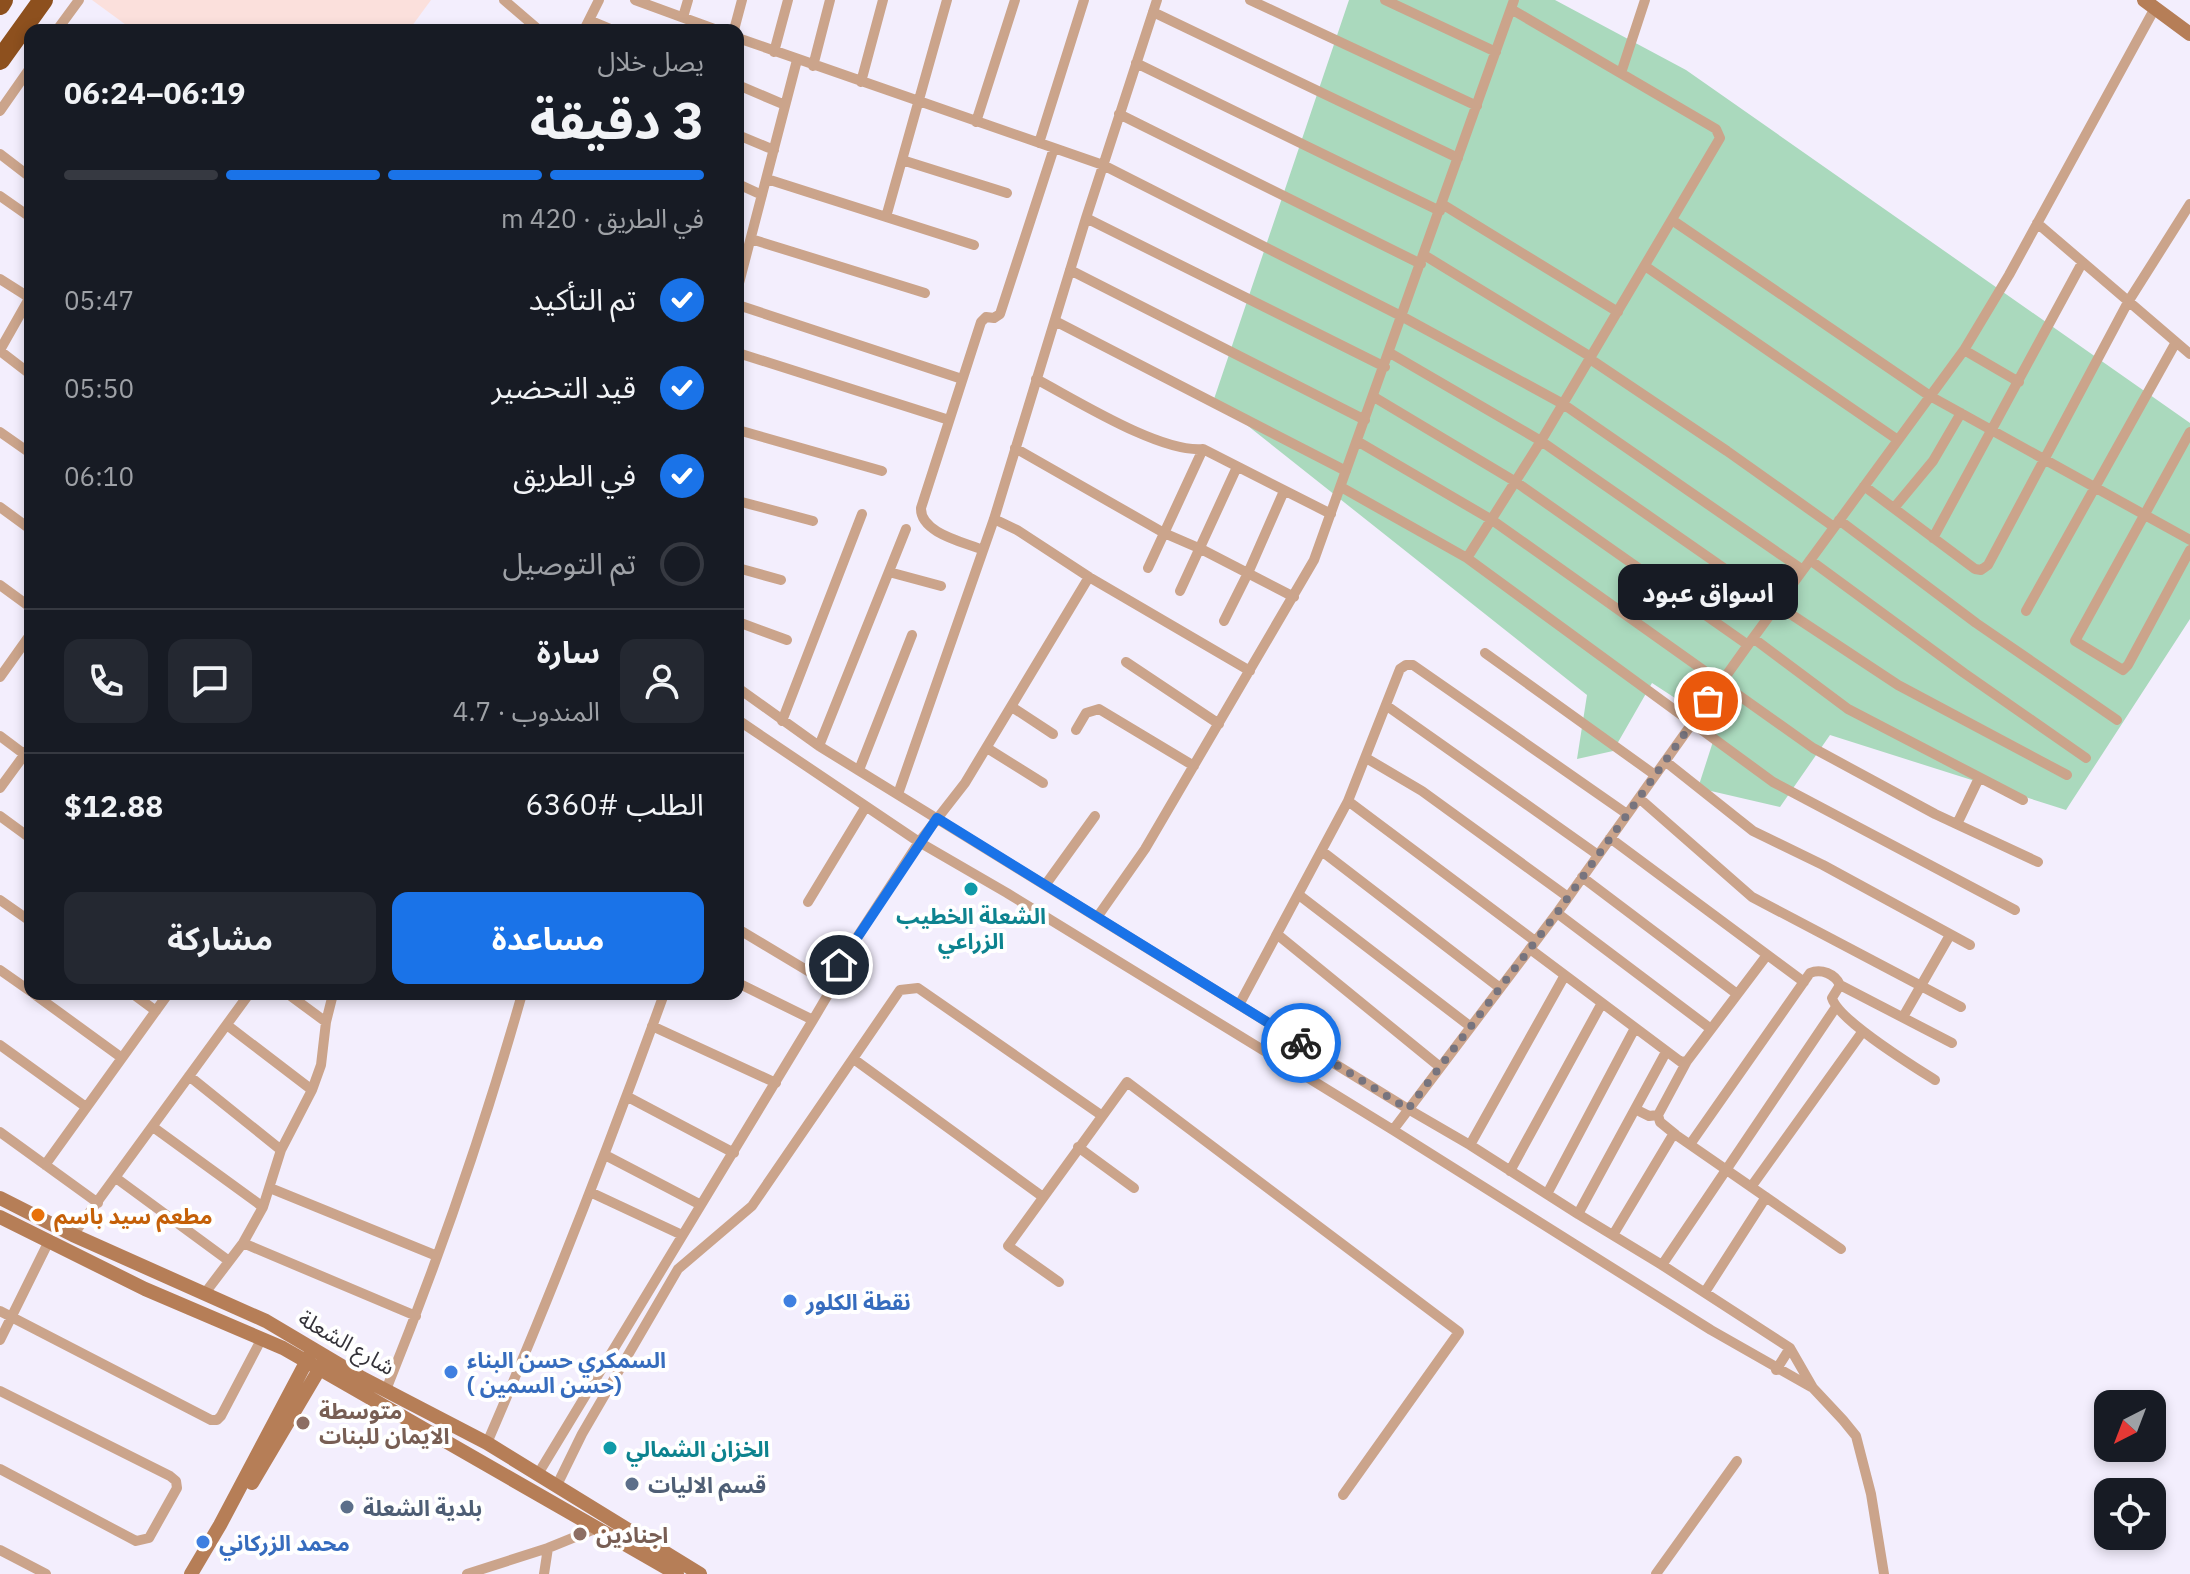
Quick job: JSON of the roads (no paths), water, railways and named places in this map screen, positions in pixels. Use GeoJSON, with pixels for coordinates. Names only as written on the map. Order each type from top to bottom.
{"type":"FeatureCollection","features":[{"type":"Feature","properties":{"kind":"highway"},"geometry":{"type":"LineString","coordinates":[[26,24],[43,0]]}},
{"type":"Feature","properties":{"kind":"highway"},"geometry":{"type":"LineString","coordinates":[[0,60],[24,27]]}},
{"type":"Feature","properties":{"kind":"main road"},"geometry":{"type":"LineString","coordinates":[[2149,4],[2190,34]]}},
{"type":"Feature","properties":{"kind":"main road","name":"شارع الشعلة"},"geometry":{"type":"LineString","coordinates":[[0,1198],[73,1235],[266,1321],[317,1359],[677,1574]]}},
{"type":"Feature","properties":{"kind":"main road","name":"شارع الشعلة"},"geometry":{"type":"LineString","coordinates":[[0,1217],[145,1289],[386,1390],[487,1443],[700,1574]]}},
{"type":"Feature","properties":{"kind":"main road"},"geometry":{"type":"LineString","coordinates":[[191,1574],[317,1359]]}},
{"type":"Feature","properties":{"kind":"street"},"geometry":{"type":"LineString","coordinates":[[61,24],[79,0]]}},
{"type":"Feature","properties":{"kind":"street"},"geometry":{"type":"LineString","coordinates":[[504,0],[530,24]]}},
{"type":"Feature","properties":{"kind":"street"},"geometry":{"type":"LineString","coordinates":[[587,24],[599,0]]}},
{"type":"Feature","properties":{"kind":"street"},"geometry":{"type":"LineString","coordinates":[[635,0],[699,24]]}},
{"type":"Feature","properties":{"kind":"street"},"geometry":{"type":"LineString","coordinates":[[683,17],[688,0]]}},
{"type":"Feature","properties":{"kind":"street"},"geometry":{"type":"LineString","coordinates":[[736,24],[742,0]]}},
{"type":"Feature","properties":{"kind":"street"},"geometry":{"type":"LineString","coordinates":[[774,52],[788,0]]}},
{"type":"Feature","properties":{"kind":"street"},"geometry":{"type":"LineString","coordinates":[[813,66],[830,0]]}},
{"type":"Feature","properties":{"kind":"street"},"geometry":{"type":"LineString","coordinates":[[861,82],[883,0]]}},
{"type":"Feature","properties":{"kind":"street"},"geometry":{"type":"LineString","coordinates":[[886,217],[947,0]]}},
{"type":"Feature","properties":{"kind":"street"},"geometry":{"type":"LineString","coordinates":[[976,122],[1015,0]]}},
{"type":"Feature","properties":{"kind":"street"},"geometry":{"type":"LineString","coordinates":[[1039,143],[1084,0]]}},
{"type":"Feature","properties":{"kind":"street"},"geometry":{"type":"LineString","coordinates":[[898,794],[994,519],[1086,218],[1157,0]]}},
{"type":"Feature","properties":{"kind":"street"},"geometry":{"type":"LineString","coordinates":[[1250,0],[1477,106]]}},
{"type":"Feature","properties":{"kind":"street"},"geometry":{"type":"LineString","coordinates":[[1385,0],[1496,52]]}},
{"type":"Feature","properties":{"kind":"street"},"geometry":{"type":"LineString","coordinates":[[1621,73],[1645,0]]}},
{"type":"Feature","properties":{"kind":"street"},"geometry":{"type":"LineString","coordinates":[[1098,916],[1145,849],[1314,560],[1403,317],[1512,3],[1719,133],[1718,143],[1618,312],[1467,558]]}},
{"type":"Feature","properties":{"kind":"street"},"geometry":{"type":"LineString","coordinates":[[1393,1130],[1557,913],[1964,350],[2037,223],[2149,4]]}},
{"type":"Feature","properties":{"kind":"street"},"geometry":{"type":"LineString","coordinates":[[1153,12],[1458,158]]}},
{"type":"Feature","properties":{"kind":"street"},"geometry":{"type":"LineString","coordinates":[[744,40],[1103,165],[1403,317],[1563,404],[1803,570]]}},
{"type":"Feature","properties":{"kind":"street"},"geometry":{"type":"LineString","coordinates":[[744,252],[751,239],[797,60]]}},
{"type":"Feature","properties":{"kind":"street"},"geometry":{"type":"LineString","coordinates":[[1136,63],[1441,207],[1618,312]]}},
{"type":"Feature","properties":{"kind":"street"},"geometry":{"type":"LineString","coordinates":[[0,111],[24,77]]}},
{"type":"Feature","properties":{"kind":"street"},"geometry":{"type":"LineString","coordinates":[[744,88],[785,105]]}},
{"type":"Feature","properties":{"kind":"street"},"geometry":{"type":"LineString","coordinates":[[1119,114],[1423,260],[1590,358],[1836,524],[2117,720]]}},
{"type":"Feature","properties":{"kind":"street"},"geometry":{"type":"LineString","coordinates":[[744,138],[774,150]]}},
{"type":"Feature","properties":{"kind":"street"},"geometry":{"type":"LineString","coordinates":[[983,550],[929,527],[921,516],[981,322],[986,317],[994,318],[1000,314],[1054,148]]}},
{"type":"Feature","properties":{"kind":"street"},"geometry":{"type":"LineString","coordinates":[[0,154],[24,172]]}},
{"type":"Feature","properties":{"kind":"street"},"geometry":{"type":"LineString","coordinates":[[902,160],[1007,193]]}},
{"type":"Feature","properties":{"kind":"street"},"geometry":{"type":"LineString","coordinates":[[767,179],[974,245]]}},
{"type":"Feature","properties":{"kind":"street"},"geometry":{"type":"LineString","coordinates":[[744,187],[762,195]]}},
{"type":"Feature","properties":{"kind":"street"},"geometry":{"type":"LineString","coordinates":[[0,196],[24,213]]}},
{"type":"Feature","properties":{"kind":"street"},"geometry":{"type":"LineString","coordinates":[[1864,486],[1975,569],[1981,570],[1988,565],[2128,302],[2190,204]]}},
{"type":"Feature","properties":{"kind":"street"},"geometry":{"type":"LineString","coordinates":[[1086,218],[1385,367]]}},
{"type":"Feature","properties":{"kind":"street"},"geometry":{"type":"LineString","coordinates":[[1672,220],[1930,396],[2190,540]]}},
{"type":"Feature","properties":{"kind":"street"},"geometry":{"type":"LineString","coordinates":[[2037,223],[2190,354]]}},
{"type":"Feature","properties":{"kind":"street"},"geometry":{"type":"LineString","coordinates":[[751,239],[925,293]]}},
{"type":"Feature","properties":{"kind":"street"},"geometry":{"type":"LineString","coordinates":[[1933,538],[2082,263]]}},
{"type":"Feature","properties":{"kind":"street"},"geometry":{"type":"LineString","coordinates":[[1645,266],[1898,440]]}},
{"type":"Feature","properties":{"kind":"street"},"geometry":{"type":"LineString","coordinates":[[1070,270],[1365,420]]}},
{"type":"Feature","properties":{"kind":"street"},"geometry":{"type":"LineString","coordinates":[[0,279],[24,294]]}},
{"type":"Feature","properties":{"kind":"street"},"geometry":{"type":"LineString","coordinates":[[744,307],[962,379]]}},
{"type":"Feature","properties":{"kind":"street"},"geometry":{"type":"LineString","coordinates":[[24,309],[0,351],[24,369]]}},
{"type":"Feature","properties":{"kind":"street"},"geometry":{"type":"LineString","coordinates":[[1055,321],[1346,471]]}},
{"type":"Feature","properties":{"kind":"street"},"geometry":{"type":"LineString","coordinates":[[2026,611],[2176,342]]}},
{"type":"Feature","properties":{"kind":"street"},"geometry":{"type":"LineString","coordinates":[[1964,350],[2019,382]]}},
{"type":"Feature","properties":{"kind":"street"},"geometry":{"type":"LineString","coordinates":[[1390,353],[1541,441],[1898,685],[2067,775]]}},
{"type":"Feature","properties":{"kind":"street"},"geometry":{"type":"LineString","coordinates":[[744,355],[949,420]]}},
{"type":"Feature","properties":{"kind":"street"},"geometry":{"type":"LineString","coordinates":[[1036,379],[1157,441],[1187,449],[1203,449],[1331,514]]}},
{"type":"Feature","properties":{"kind":"street"},"geometry":{"type":"LineString","coordinates":[[1374,397],[1516,482],[1840,705],[2023,800]]}},
{"type":"Feature","properties":{"kind":"street"},"geometry":{"type":"LineString","coordinates":[[1894,508],[1933,461],[1961,413]]}},
{"type":"Feature","properties":{"kind":"street"},"geometry":{"type":"LineString","coordinates":[[0,432],[24,449]]}},
{"type":"Feature","properties":{"kind":"street"},"geometry":{"type":"LineString","coordinates":[[744,432],[882,471]]}},
{"type":"Feature","properties":{"kind":"street"},"geometry":{"type":"LineString","coordinates":[[2190,432],[2075,641],[2123,670],[2190,550]]}},
{"type":"Feature","properties":{"kind":"street"},"geometry":{"type":"LineString","coordinates":[[1357,441],[1492,520],[1813,748],[1957,824],[2038,862]]}},
{"type":"Feature","properties":{"kind":"street"},"geometry":{"type":"LineString","coordinates":[[1015,448],[1164,533],[1294,597]]}},
{"type":"Feature","properties":{"kind":"street"},"geometry":{"type":"LineString","coordinates":[[1148,568],[1203,449]]}},
{"type":"Feature","properties":{"kind":"street"},"geometry":{"type":"LineString","coordinates":[[1180,591],[1237,467]]}},
{"type":"Feature","properties":{"kind":"street"},"geometry":{"type":"LineString","coordinates":[[1341,487],[1467,558],[1694,721],[1773,782],[2015,910]]}},
{"type":"Feature","properties":{"kind":"street"},"geometry":{"type":"LineString","coordinates":[[1224,621],[1284,491]]}},
{"type":"Feature","properties":{"kind":"street"},"geometry":{"type":"LineString","coordinates":[[744,503],[813,521]]}},
{"type":"Feature","properties":{"kind":"street"},"geometry":{"type":"LineString","coordinates":[[0,507],[24,525]]}},
{"type":"Feature","properties":{"kind":"street"},"geometry":{"type":"LineString","coordinates":[[782,721],[862,514]]}},
{"type":"Feature","properties":{"kind":"street"},"geometry":{"type":"LineString","coordinates":[[994,519],[1250,671]]}},
{"type":"Feature","properties":{"kind":"street"},"geometry":{"type":"LineString","coordinates":[[819,746],[906,529]]}},
{"type":"Feature","properties":{"kind":"street"},"geometry":{"type":"LineString","coordinates":[[1810,560],[1952,665],[2086,758]]}},
{"type":"Feature","properties":{"kind":"street"},"geometry":{"type":"LineString","coordinates":[[744,570],[781,580]]}},
{"type":"Feature","properties":{"kind":"street"},"geometry":{"type":"LineString","coordinates":[[889,572],[941,586]]}},
{"type":"Feature","properties":{"kind":"street"},"geometry":{"type":"LineString","coordinates":[[538,1474],[776,1083],[833,986],[839,965],[919,842],[965,783],[1089,577]]}},
{"type":"Feature","properties":{"kind":"street"},"geometry":{"type":"LineString","coordinates":[[0,585],[24,603]]}},
{"type":"Feature","properties":{"kind":"street"},"geometry":{"type":"LineString","coordinates":[[744,624],[787,640]]}},
{"type":"Feature","properties":{"kind":"street"},"geometry":{"type":"LineString","coordinates":[[859,770],[912,635]]}},
{"type":"Feature","properties":{"kind":"street"},"geometry":{"type":"LineString","coordinates":[[2,669],[24,642]]}},
{"type":"Feature","properties":{"kind":"street"},"geometry":{"type":"LineString","coordinates":[[1485,653],[1655,775]]}},
{"type":"Feature","properties":{"kind":"street"},"geometry":{"type":"LineString","coordinates":[[1126,662],[1219,724]]}},
{"type":"Feature","properties":{"kind":"street"},"geometry":{"type":"LineString","coordinates":[[1239,1005],[1323,852],[1348,801],[1400,669],[1406,665],[1413,665],[1627,814]]}},
{"type":"Feature","properties":{"kind":"street"},"geometry":{"type":"LineString","coordinates":[[744,692],[819,746],[1470,1145],[1790,1348],[1813,1388],[1856,1436],[1871,1494],[1884,1574]]}},
{"type":"Feature","properties":{"kind":"street"},"geometry":{"type":"LineString","coordinates":[[1387,706],[1598,855]]}},
{"type":"Feature","properties":{"kind":"street"},"geometry":{"type":"LineString","coordinates":[[1012,707],[1053,734]]}},
{"type":"Feature","properties":{"kind":"street"},"geometry":{"type":"LineString","coordinates":[[1076,730],[1086,713],[1099,709],[1194,766]]}},
{"type":"Feature","properties":{"kind":"street"},"geometry":{"type":"LineString","coordinates":[[744,724],[919,842],[1393,1130],[1776,1370],[1813,1388]]}},
{"type":"Feature","properties":{"kind":"street"},"geometry":{"type":"LineString","coordinates":[[0,736],[24,751]]}},
{"type":"Feature","properties":{"kind":"street"},"geometry":{"type":"LineString","coordinates":[[987,748],[1043,783]]}},
{"type":"Feature","properties":{"kind":"street"},"geometry":{"type":"LineString","coordinates":[[0,788],[24,758]]}},
{"type":"Feature","properties":{"kind":"street"},"geometry":{"type":"LineString","coordinates":[[1366,758],[1422,791],[1568,897]]}},
{"type":"Feature","properties":{"kind":"street"},"geometry":{"type":"LineString","coordinates":[[1665,761],[1763,836],[1970,945]]}},
{"type":"Feature","properties":{"kind":"street"},"geometry":{"type":"LineString","coordinates":[[1957,824],[1979,778]]}},
{"type":"Feature","properties":{"kind":"street"},"geometry":{"type":"LineString","coordinates":[[1639,798],[1745,893],[1961,1007]]}},
{"type":"Feature","properties":{"kind":"street"},"geometry":{"type":"LineString","coordinates":[[1348,801],[1532,945],[1565,975],[1677,1060],[1687,1061]]}},
{"type":"Feature","properties":{"kind":"street"},"geometry":{"type":"LineString","coordinates":[[808,902],[865,808]]}},
{"type":"Feature","properties":{"kind":"street"},"geometry":{"type":"LineString","coordinates":[[0,816],[24,834]]}},
{"type":"Feature","properties":{"kind":"street"},"geometry":{"type":"LineString","coordinates":[[1046,884],[1095,816]]}},
{"type":"Feature","properties":{"kind":"street"},"geometry":{"type":"LineString","coordinates":[[1610,838],[1804,982]]}},
{"type":"Feature","properties":{"kind":"street"},"geometry":{"type":"LineString","coordinates":[[1323,852],[1500,988]]}},
{"type":"Feature","properties":{"kind":"street"},"geometry":{"type":"LineString","coordinates":[[1582,877],[1737,994]]}},
{"type":"Feature","properties":{"kind":"street"},"geometry":{"type":"LineString","coordinates":[[1299,895],[1471,1027]]}},
{"type":"Feature","properties":{"kind":"street"},"geometry":{"type":"LineString","coordinates":[[0,900],[24,917]]}},
{"type":"Feature","properties":{"kind":"street"},"geometry":{"type":"LineString","coordinates":[[1557,913],[1711,1029]]}},
{"type":"Feature","properties":{"kind":"street"},"geometry":{"type":"LineString","coordinates":[[744,933],[833,986]]}},
{"type":"Feature","properties":{"kind":"street"},"geometry":{"type":"LineString","coordinates":[[1278,935],[1440,1067]]}},
{"type":"Feature","properties":{"kind":"street"},"geometry":{"type":"LineString","coordinates":[[1903,1017],[1950,935]]}},
{"type":"Feature","properties":{"kind":"street"},"geometry":{"type":"LineString","coordinates":[[1767,955],[1687,1061],[1658,1115],[1660,1122],[1676,1135],[1841,1249]]}},
{"type":"Feature","properties":{"kind":"street"},"geometry":{"type":"LineString","coordinates":[[0,970],[24,987]]}},
{"type":"Feature","properties":{"kind":"street"},"geometry":{"type":"LineString","coordinates":[[1691,1143],[1810,973],[1816,970],[1823,971],[1840,985],[1952,1043]]}},
{"type":"Feature","properties":{"kind":"street"},"geometry":{"type":"LineString","coordinates":[[1470,1145],[1565,975]]}},
{"type":"Feature","properties":{"kind":"street"},"geometry":{"type":"LineString","coordinates":[[1840,985],[1832,998],[1836,1007],[1863,1031],[1935,1080]]}},
{"type":"Feature","properties":{"kind":"street"},"geometry":{"type":"LineString","coordinates":[[744,986],[813,1020]]}},
{"type":"Feature","properties":{"kind":"street"},"geometry":{"type":"LineString","coordinates":[[557,1485],[582,1434],[678,1269],[752,1206],[855,1060],[900,990],[918,988],[1101,1115]]}},
{"type":"Feature","properties":{"kind":"street"},"geometry":{"type":"LineString","coordinates":[[42,1000],[122,1058]]}},
{"type":"Feature","properties":{"kind":"street"},"geometry":{"type":"LineString","coordinates":[[141,1000],[156,1011]]}},
{"type":"Feature","properties":{"kind":"street"},"geometry":{"type":"LineString","coordinates":[[45,1165],[164,1000]]}},
{"type":"Feature","properties":{"kind":"street"},"geometry":{"type":"LineString","coordinates":[[73,1235],[245,1000]]}},
{"type":"Feature","properties":{"kind":"street"},"geometry":{"type":"LineString","coordinates":[[296,1000],[326,1022]]}},
{"type":"Feature","properties":{"kind":"street"},"geometry":{"type":"LineString","coordinates":[[205,1293],[243,1243],[263,1207],[281,1150],[312,1090],[321,1065],[332,1000]]}},
{"type":"Feature","properties":{"kind":"street"},"geometry":{"type":"LineString","coordinates":[[386,1390],[437,1256],[490,1102],[520,1000]]}},
{"type":"Feature","properties":{"kind":"street"},"geometry":{"type":"LineString","coordinates":[[487,1443],[547,1305],[628,1097],[662,1000]]}},
{"type":"Feature","properties":{"kind":"street"},"geometry":{"type":"LineString","coordinates":[[1510,1171],[1602,1003]]}},
{"type":"Feature","properties":{"kind":"street"},"geometry":{"type":"LineString","coordinates":[[1662,1265],[1836,1007]]}},
{"type":"Feature","properties":{"kind":"street"},"geometry":{"type":"LineString","coordinates":[[227,1025],[312,1090]]}},
{"type":"Feature","properties":{"kind":"street"},"geometry":{"type":"LineString","coordinates":[[652,1026],[776,1083]]}},
{"type":"Feature","properties":{"kind":"street"},"geometry":{"type":"LineString","coordinates":[[1547,1194],[1635,1028]]}},
{"type":"Feature","properties":{"kind":"street"},"geometry":{"type":"LineString","coordinates":[[1751,1187],[1863,1031]]}},
{"type":"Feature","properties":{"kind":"street"},"geometry":{"type":"LineString","coordinates":[[0,1045],[86,1107]]}},
{"type":"Feature","properties":{"kind":"street"},"geometry":{"type":"LineString","coordinates":[[1578,1214],[1666,1052]]}},
{"type":"Feature","properties":{"kind":"street"},"geometry":{"type":"LineString","coordinates":[[855,1060],[1043,1197]]}},
{"type":"Feature","properties":{"kind":"street"},"geometry":{"type":"LineString","coordinates":[[189,1076],[281,1150]]}},
{"type":"Feature","properties":{"kind":"street"},"geometry":{"type":"LineString","coordinates":[[1059,1282],[1008,1246],[1127,1082],[1459,1332],[1343,1495]]}},
{"type":"Feature","properties":{"kind":"street"},"geometry":{"type":"LineString","coordinates":[[628,1097],[734,1153]]}},
{"type":"Feature","properties":{"kind":"street"},"geometry":{"type":"LineString","coordinates":[[1635,1109],[1649,1116],[1658,1115]]}},
{"type":"Feature","properties":{"kind":"street"},"geometry":{"type":"LineString","coordinates":[[153,1127],[263,1207]]}},
{"type":"Feature","properties":{"kind":"street"},"geometry":{"type":"LineString","coordinates":[[0,1132],[98,1203]]}},
{"type":"Feature","properties":{"kind":"street"},"geometry":{"type":"LineString","coordinates":[[1613,1235],[1671,1138],[1676,1135]]}},
{"type":"Feature","properties":{"kind":"street"},"geometry":{"type":"LineString","coordinates":[[1078,1147],[1134,1188]]}},
{"type":"Feature","properties":{"kind":"street"},"geometry":{"type":"LineString","coordinates":[[605,1155],[701,1205]]}},
{"type":"Feature","properties":{"kind":"street"},"geometry":{"type":"LineString","coordinates":[[116,1178],[229,1261]]}},
{"type":"Feature","properties":{"kind":"street"},"geometry":{"type":"LineString","coordinates":[[270,1188],[437,1256]]}},
{"type":"Feature","properties":{"kind":"street"},"geometry":{"type":"LineString","coordinates":[[590,1192],[682,1235]]}},
{"type":"Feature","properties":{"kind":"street"},"geometry":{"type":"LineString","coordinates":[[1705,1292],[1766,1197]]}},
{"type":"Feature","properties":{"kind":"street"},"geometry":{"type":"LineString","coordinates":[[0,1340],[49,1241]]}},
{"type":"Feature","properties":{"kind":"street"},"geometry":{"type":"LineString","coordinates":[[243,1243],[416,1316]]}},
{"type":"Feature","properties":{"kind":"street"},"geometry":{"type":"LineString","coordinates":[[0,1311],[211,1420],[221,1416],[262,1338]]}},
{"type":"Feature","properties":{"kind":"street"},"geometry":{"type":"LineString","coordinates":[[1776,1370],[1790,1348]]}},
{"type":"Feature","properties":{"kind":"street"},"geometry":{"type":"LineString","coordinates":[[0,1391],[170,1476],[176,1481],[177,1488],[149,1538],[136,1541],[0,1469]]}},
{"type":"Feature","properties":{"kind":"street"},"geometry":{"type":"LineString","coordinates":[[1656,1574],[1737,1461]]}},
{"type":"Feature","properties":{"kind":"street"},"geometry":{"type":"LineString","coordinates":[[467,1574],[548,1548],[597,1528]]}},
{"type":"Feature","properties":{"kind":"street"},"geometry":{"type":"LineString","coordinates":[[544,1574],[548,1548]]}},
{"type":"Feature","properties":{"kind":"street"},"geometry":{"type":"LineString","coordinates":[[0,1550],[46,1574]]}},
{"type":"Feature","properties":{"kind":"place","name":"اسواق عبود"},"geometry":{"type":"Point","coordinates":[1708,701]}},
{"type":"Feature","properties":{"kind":"place","name":"الشعلة الخطيب الزراعي"},"geometry":{"type":"Point","coordinates":[971,889]}},
{"type":"Feature","properties":{"kind":"place","name":"مطعم سيد باسم"},"geometry":{"type":"Point","coordinates":[38,1215]}},
{"type":"Feature","properties":{"kind":"place","name":"نقطة الكلور"},"geometry":{"type":"Point","coordinates":[790,1301]}},
{"type":"Feature","properties":{"kind":"place","name":"السمكري حسن البناء ( حسن السمين)"},"geometry":{"type":"Point","coordinates":[451,1372]}},
{"type":"Feature","properties":{"kind":"place","name":"متوسطة الايمان للبنات"},"geometry":{"type":"Point","coordinates":[303,1423]}},
{"type":"Feature","properties":{"kind":"place","name":"الخزان الشمالي"},"geometry":{"type":"Point","coordinates":[610,1448]}},
{"type":"Feature","properties":{"kind":"place","name":"قسم الاليات"},"geometry":{"type":"Point","coordinates":[632,1484]}},
{"type":"Feature","properties":{"kind":"place","name":"بلدية الشعلة"},"geometry":{"type":"Point","coordinates":[347,1507]}},
{"type":"Feature","properties":{"kind":"place","name":"اجنادين"},"geometry":{"type":"Point","coordinates":[580,1534]}},
{"type":"Feature","properties":{"kind":"place","name":"محمد الزركاني"},"geometry":{"type":"Point","coordinates":[203,1542]}}]}
